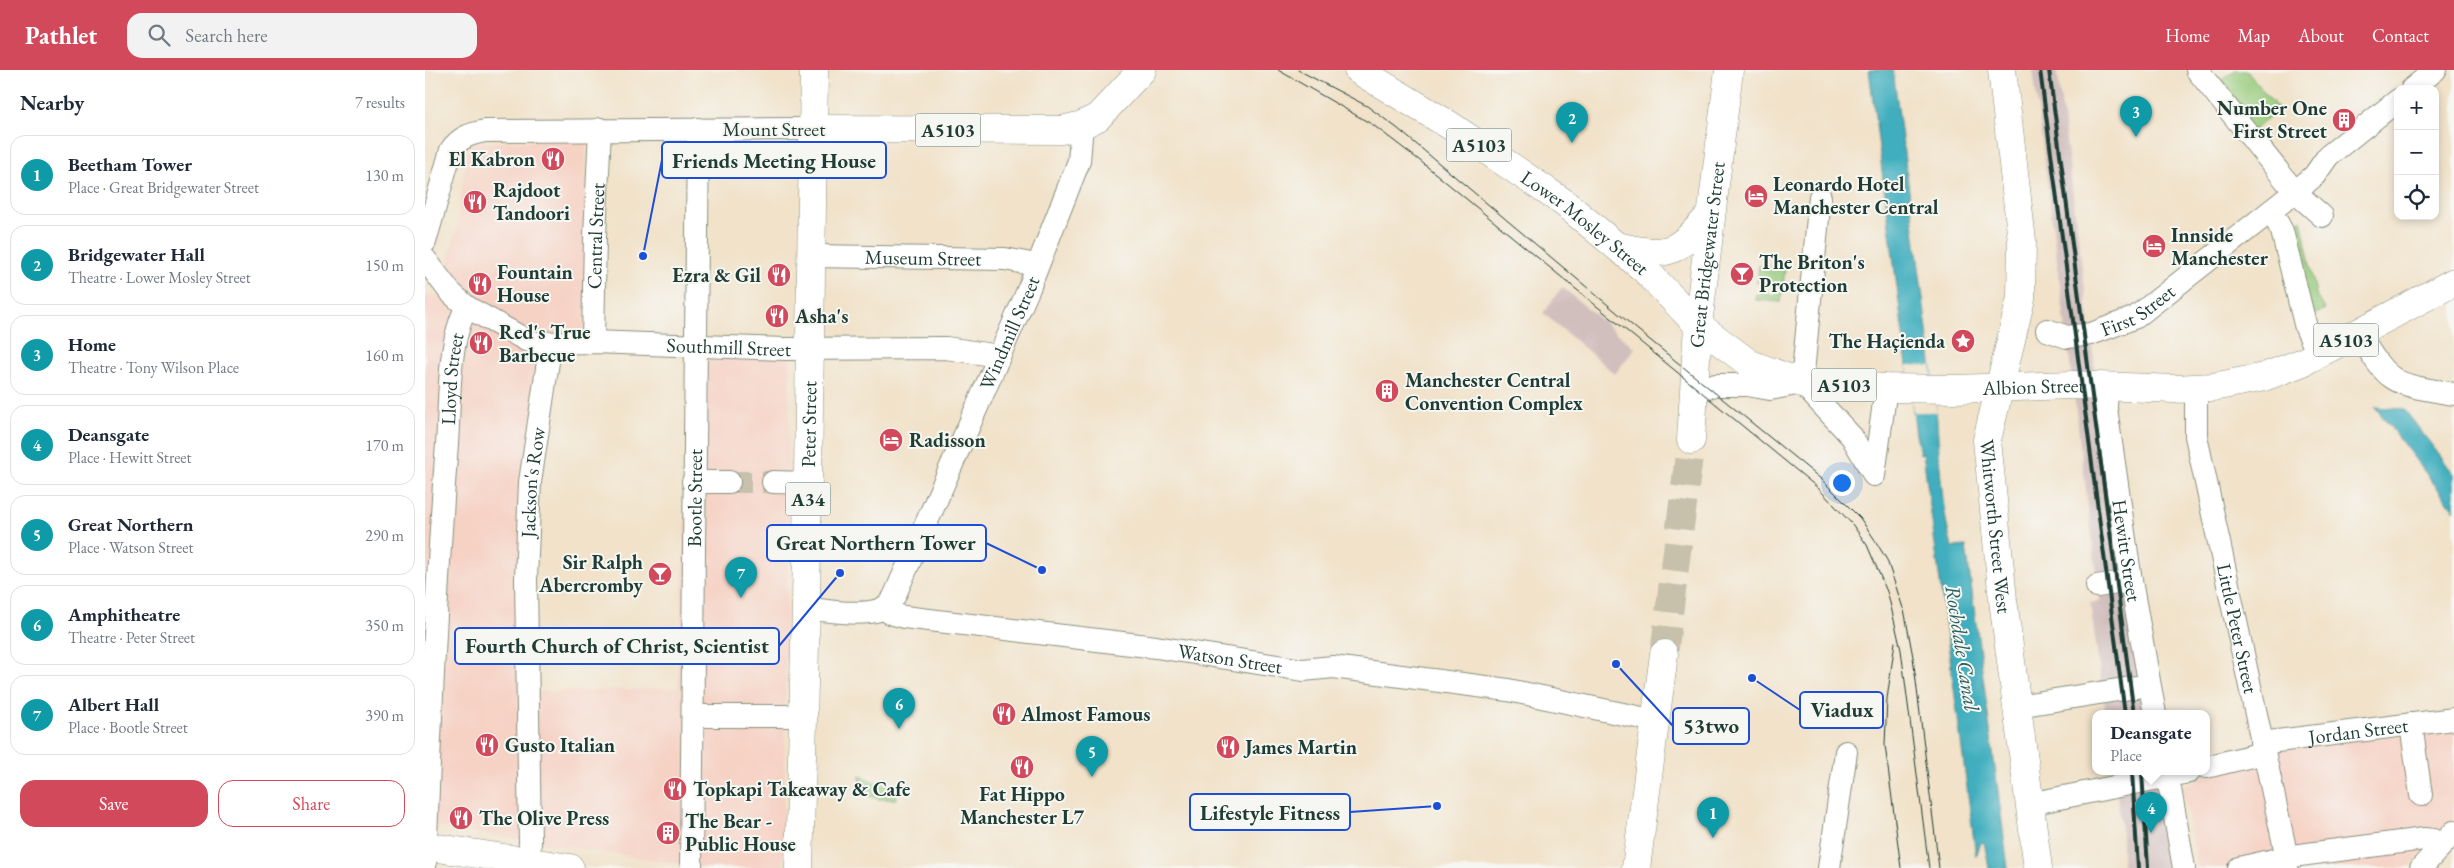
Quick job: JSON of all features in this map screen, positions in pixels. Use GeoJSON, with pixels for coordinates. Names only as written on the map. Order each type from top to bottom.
{"type":"FeatureCollection","features":[{"type":"Feature","properties":{"kind":"main road","name":"Peter Street"},"geometry":{"type":"LineString","coordinates":[[799,868],[804,716],[814,70]]}},
{"type":"Feature","properties":{"kind":"main road","name":"A5103"},"geometry":{"type":"LineString","coordinates":[[1082,125],[1097,116],[1142,70]]}},
{"type":"Feature","properties":{"kind":"main road","name":"Lower Mosley Street"},"geometry":{"type":"LineString","coordinates":[[1358,70],[1427,111],[1545,189],[1644,269],[1698,325]]}},
{"type":"Feature","properties":{"kind":"main road","name":"Great Bridgewater Street"},"geometry":{"type":"LineString","coordinates":[[1691,440],[1698,325],[1729,70]]}},
{"type":"Feature","properties":{"kind":"main road","name":"Whitworth Street West"},"geometry":{"type":"LineString","coordinates":[[2002,70],[2022,241],[2020,308],[1988,430],[1987,452],[1991,503],[2038,868]]}},
{"type":"Feature","properties":{"kind":"main road","name":"Mount Street"},"geometry":{"type":"LineString","coordinates":[[813,129],[1051,131],[1082,125]]}},
{"type":"Feature","properties":{"kind":"main road"},"geometry":{"type":"LineString","coordinates":[[1617,246],[1655,253],[1671,250],[1688,240],[1711,214]]}},
{"type":"Feature","properties":{"kind":"main road","name":"A5103"},"geometry":{"type":"LineString","coordinates":[[2318,354],[2454,282]]}},
{"type":"Feature","properties":{"kind":"main road","name":"Albion Street"},"geometry":{"type":"LineString","coordinates":[[1698,325],[1750,364],[1802,383],[1886,388],[1998,389],[2107,386],[2196,389],[2264,377],[2318,354]]}},
{"type":"Feature","properties":{"kind":"main road"},"geometry":{"type":"LineString","coordinates":[[1636,868],[1664,654]]}},
{"type":"Feature","properties":{"kind":"main road"},"geometry":{"type":"LineString","coordinates":[[425,854],[528,862],[570,868]]}},
{"type":"Feature","properties":{"kind":"street"},"geometry":{"type":"LineString","coordinates":[[2197,70],[2295,192],[2322,216]]}},
{"type":"Feature","properties":{"kind":"street"},"geometry":{"type":"LineString","coordinates":[[2417,85],[2435,70]]}},
{"type":"Feature","properties":{"kind":"street","name":"First Street"},"geometry":{"type":"LineString","coordinates":[[2047,330],[2067,337],[2091,334],[2136,317],[2295,192],[2314,176],[2328,156],[2394,103]]}},
{"type":"Feature","properties":{"kind":"street","name":"Windmill Street"},"geometry":{"type":"LineString","coordinates":[[885,608],[897,591],[1029,288],[1036,265],[1079,161],[1082,125]]}},
{"type":"Feature","properties":{"kind":"street","name":"Central Street"},"geometry":{"type":"LineString","coordinates":[[593,342],[600,129]]}},
{"type":"Feature","properties":{"kind":"street","name":"Bootle Street"},"geometry":{"type":"LineString","coordinates":[[691,868],[693,482],[698,129]]}},
{"type":"Feature","properties":{"kind":"street","name":"Mount Street"},"geometry":{"type":"LineString","coordinates":[[425,242],[447,158],[457,142],[465,136],[485,131],[813,129]]}},
{"type":"Feature","properties":{"kind":"street"},"geometry":{"type":"LineString","coordinates":[[1820,197],[1802,383],[1852,437],[1874,475],[1886,388]]}},
{"type":"Feature","properties":{"kind":"street"},"geometry":{"type":"LineString","coordinates":[[2271,211],[2282,231],[2306,328],[2318,354]]}},
{"type":"Feature","properties":{"kind":"street","name":"Museum Street"},"geometry":{"type":"LineString","coordinates":[[811,256],[1005,259],[1036,265]]}},
{"type":"Feature","properties":{"kind":"street","name":"Lloyd Street"},"geometry":{"type":"LineString","coordinates":[[425,259],[450,292],[467,306],[455,336],[454,345],[437,590],[425,854]]}},
{"type":"Feature","properties":{"kind":"street","name":"Southmill Street"},"geometry":{"type":"LineString","coordinates":[[467,306],[526,340],[549,343],[593,342],[810,349],[947,348],[999,356]]}},
{"type":"Feature","properties":{"kind":"street"},"geometry":{"type":"LineString","coordinates":[[2359,333],[2373,359],[2389,377],[2403,384],[2454,394]]}},
{"type":"Feature","properties":{"kind":"street","name":"Jackson's Row"},"geometry":{"type":"LineString","coordinates":[[528,862],[530,843],[526,579],[529,482],[549,355],[549,343]]}},
{"type":"Feature","properties":{"kind":"street","name":"Albion Street"},"geometry":{"type":"LineString","coordinates":[[1695,398],[1703,388],[1716,385],[1747,385],[1770,388],[1802,383]]}},
{"type":"Feature","properties":{"kind":"street","name":"Hewitt Street"},"geometry":{"type":"LineString","coordinates":[[2107,386],[2106,408],[2131,580],[2154,710]]}},
{"type":"Feature","properties":{"kind":"street","name":"Little Peter Street"},"geometry":{"type":"LineString","coordinates":[[2196,389],[2195,436],[2284,844],[2285,863]]}},
{"type":"Feature","properties":{"kind":"street"},"geometry":{"type":"LineString","coordinates":[[693,482],[729,482]]}},
{"type":"Feature","properties":{"kind":"street"},"geometry":{"type":"LineString","coordinates":[[773,482],[808,483]]}},
{"type":"Feature","properties":{"kind":"street"},"geometry":{"type":"LineString","coordinates":[[2097,586],[2131,580]]}},
{"type":"Feature","properties":{"kind":"street","name":"Watson Street"},"geometry":{"type":"LineString","coordinates":[[806,608],[825,611],[873,611],[885,608],[891,613],[904,617],[1156,647],[1303,670],[1333,667],[1508,690],[1656,721]]}},
{"type":"Feature","properties":{"kind":"street"},"geometry":{"type":"LineString","coordinates":[[2017,706],[2149,685]]}},
{"type":"Feature","properties":{"kind":"street"},"geometry":{"type":"LineString","coordinates":[[693,716],[804,716]]}},
{"type":"Feature","properties":{"kind":"street","name":"Jordan Street"},"geometry":{"type":"LineString","coordinates":[[2210,767],[2262,748],[2454,719]]}},
{"type":"Feature","properties":{"kind":"street"},"geometry":{"type":"LineString","coordinates":[[2411,724],[2421,795]]}},
{"type":"Feature","properties":{"kind":"street"},"geometry":{"type":"LineString","coordinates":[[1829,868],[1846,752]]}},
{"type":"Feature","properties":{"kind":"street"},"geometry":{"type":"LineString","coordinates":[[2029,804],[2170,775]]}},
{"type":"Feature","properties":{"kind":"street"},"geometry":{"type":"LineString","coordinates":[[2175,775],[2185,868]]}},
{"type":"Feature","properties":{"kind":"street"},"geometry":{"type":"LineString","coordinates":[[2239,868],[2285,863],[2424,839],[2448,839]]}},
{"type":"Feature","properties":{"kind":"street"},"geometry":{"type":"LineString","coordinates":[[2421,868],[2448,839]]}},
{"type":"Feature","properties":{"kind":"shaded area"},"geometry":{"type":"Polygon","coordinates":[[[2033,70],[2057,70],[2100,408],[2145,710],[2105,710],[2090,603],[2100,601],[2033,70]]]}},
{"type":"Feature","properties":{"kind":"shaded area"},"geometry":{"type":"Polygon","coordinates":[[[586,140],[585,331],[542,341],[522,692],[678,688],[691,353],[790,354],[783,868],[707,868],[425,825],[425,295],[437,297],[457,228],[468,143],[586,140]]]}},
{"type":"Feature","properties":{"kind":"shaded area"},"geometry":{"type":"Polygon","coordinates":[[[1562,287],[1635,348],[1615,374],[1543,313],[1562,287]]]}},
{"type":"Feature","properties":{"kind":"shaded area"},"geometry":{"type":"Polygon","coordinates":[[[2454,729],[2454,818],[2408,868],[2198,868],[2182,786],[2281,748],[2454,729]]]}},
{"type":"Feature","properties":{"kind":"shaded area"},"geometry":{"type":"Polygon","coordinates":[[[2114,775],[2156,775],[2169,844],[2170,868],[2122,868],[2122,835],[2114,775]]]}},
{"type":"Feature","properties":{"kind":"green space"},"geometry":{"type":"Polygon","coordinates":[[[2235,70],[2246,70],[2279,110],[2253,131],[2216,85],[2235,70]]]}},
{"type":"Feature","properties":{"kind":"green space"},"geometry":{"type":"Polygon","coordinates":[[[2301,220],[2316,294],[2325,309],[2312,316],[2287,231],[2301,220]]]}},
{"type":"Feature","properties":{"kind":"green space"},"geometry":{"type":"Polygon","coordinates":[[[1759,266],[1785,269],[1781,302],[1755,300],[1756,294],[1775,295],[1776,285],[1757,283],[1759,266]]]}},
{"type":"Feature","properties":{"kind":"green space"},"geometry":{"type":"Polygon","coordinates":[[[860,775],[877,783],[897,787],[896,799],[878,799],[861,793],[860,775]]]}},
{"type":"Feature","properties":{"kind":"water","name":"Rochdale Canal"},"geometry":{"type":"Polygon","coordinates":[[[1869,70],[1893,70],[1934,386],[1944,508],[1952,547],[1966,546],[2008,868],[1989,868],[1984,842],[1981,843],[1976,856],[1923,453],[1920,454],[1916,435],[1869,70]]]}},
{"type":"Feature","properties":{"kind":"water"},"geometry":{"type":"Polygon","coordinates":[[[2375,407],[2404,409],[2454,474],[2454,510],[2375,407]]]}},
{"type":"Feature","properties":{"kind":"pier"},"geometry":{"type":"Polygon","coordinates":[[[1907,365],[1931,366],[1937,412],[1913,412],[1907,365]]]}},
{"type":"Feature","properties":{"kind":"tunnel"},"geometry":{"type":"LineString","coordinates":[[1664,654],[1691,440]]}},
{"type":"Feature","properties":{"kind":"tunnel"},"geometry":{"type":"LineString","coordinates":[[729,482],[773,482]]}},
{"type":"Feature","properties":{"kind":"tram line"},"geometry":{"type":"LineString","coordinates":[[1278,70],[1373,125],[1419,160],[1818,488],[1852,524],[1867,545],[1888,594],[1901,650],[1929,868]]}},
{"type":"Feature","properties":{"kind":"tram line"},"geometry":{"type":"LineString","coordinates":[[1298,70],[1367,106],[1397,128],[1645,336],[1821,479],[1860,518],[1887,560],[1905,614],[1913,657],[1939,868]]}},
{"type":"Feature","properties":{"kind":"tram line"},"geometry":{"type":"LineString","coordinates":[[1895,642],[1887,699],[1885,745],[1901,868]]}},
{"type":"Feature","properties":{"kind":"railway"},"geometry":{"type":"LineString","coordinates":[[2040,70],[2124,710]]}},
{"type":"Feature","properties":{"kind":"railway"},"geometry":{"type":"LineString","coordinates":[[2049,70],[2133,710]]}},
{"type":"Feature","properties":{"kind":"railway"},"geometry":{"type":"LineString","coordinates":[[2132,775],[2138,868]]}},
{"type":"Feature","properties":{"kind":"railway"},"geometry":{"type":"LineString","coordinates":[[2142,775],[2148,868]]}},
{"type":"Feature","properties":{"kind":"place","name":"Number One First Street"},"geometry":{"type":"Point","coordinates":[2344,120]}},
{"type":"Feature","properties":{"kind":"place","name":"Home"},"geometry":{"type":"Point","coordinates":[2136,137]}},
{"type":"Feature","properties":{"kind":"place","name":"Bridgewater Hall"},"geometry":{"type":"Point","coordinates":[1572,143]}},
{"type":"Feature","properties":{"kind":"place","name":"El Kabron"},"geometry":{"type":"Point","coordinates":[553,159]}},
{"type":"Feature","properties":{"kind":"place","name":"Leonardo Hotel Manchester Central"},"geometry":{"type":"Point","coordinates":[1756,196]}},
{"type":"Feature","properties":{"kind":"place","name":"Rajdoot Tandoori"},"geometry":{"type":"Point","coordinates":[475,202]}},
{"type":"Feature","properties":{"kind":"place","name":"Innside Manchester"},"geometry":{"type":"Point","coordinates":[2154,246]}},
{"type":"Feature","properties":{"kind":"place","name":"Friends Meeting House"},"geometry":{"type":"Point","coordinates":[643,256]}},
{"type":"Feature","properties":{"kind":"place","name":"The Briton's Protection"},"geometry":{"type":"Point","coordinates":[1742,274]}},
{"type":"Feature","properties":{"kind":"place","name":"Ezra & Gil"},"geometry":{"type":"Point","coordinates":[779,275]}},
{"type":"Feature","properties":{"kind":"place","name":"Fountain House"},"geometry":{"type":"Point","coordinates":[480,284]}},
{"type":"Feature","properties":{"kind":"place","name":"Asha's"},"geometry":{"type":"Point","coordinates":[777,316]}},
{"type":"Feature","properties":{"kind":"place","name":"The Haçienda"},"geometry":{"type":"Point","coordinates":[1963,341]}},
{"type":"Feature","properties":{"kind":"place","name":"Red's True Barbecue"},"geometry":{"type":"Point","coordinates":[481,343]}},
{"type":"Feature","properties":{"kind":"place","name":"Manchester Central Convention Complex"},"geometry":{"type":"Point","coordinates":[1387,391]}},
{"type":"Feature","properties":{"kind":"place","name":"Radisson"},"geometry":{"type":"Point","coordinates":[891,440]}},
{"type":"Feature","properties":{"kind":"place","name":"Great Northern Tower"},"geometry":{"type":"Point","coordinates":[1042,570]}},
{"type":"Feature","properties":{"kind":"place","name":"Fourth Church of Christ, Scientist"},"geometry":{"type":"Point","coordinates":[840,573]}},
{"type":"Feature","properties":{"kind":"place","name":"Sir Ralph Abercromby"},"geometry":{"type":"Point","coordinates":[660,574]}},
{"type":"Feature","properties":{"kind":"place","name":"Albert Hall"},"geometry":{"type":"Point","coordinates":[741,598]}},
{"type":"Feature","properties":{"kind":"place","name":"53two"},"geometry":{"type":"Point","coordinates":[1616,664]}},
{"type":"Feature","properties":{"kind":"place","name":"Viadux"},"geometry":{"type":"Point","coordinates":[1752,678]}},
{"type":"Feature","properties":{"kind":"place","name":"Almost Famous"},"geometry":{"type":"Point","coordinates":[1004,714]}},
{"type":"Feature","properties":{"kind":"place","name":"Amphitheatre"},"geometry":{"type":"Point","coordinates":[899,729]}},
{"type":"Feature","properties":{"kind":"place","name":"Gusto Italian"},"geometry":{"type":"Point","coordinates":[487,745]}},
{"type":"Feature","properties":{"kind":"place","name":"James Martin"},"geometry":{"type":"Point","coordinates":[1228,747]}},
{"type":"Feature","properties":{"kind":"place","name":"Fat Hippo Manchester L7"},"geometry":{"type":"Point","coordinates":[1022,767]}},
{"type":"Feature","properties":{"kind":"place","name":"Great Northern"},"geometry":{"type":"Point","coordinates":[1092,777]}},
{"type":"Feature","properties":{"kind":"place","name":"Topkapi Takeaway & Cafe"},"geometry":{"type":"Point","coordinates":[675,789]}},
{"type":"Feature","properties":{"kind":"place","name":"Lifestyle Fitness"},"geometry":{"type":"Point","coordinates":[1437,806]}},
{"type":"Feature","properties":{"kind":"place","name":"The Olive Press"},"geometry":{"type":"Point","coordinates":[461,818]}},
{"type":"Feature","properties":{"kind":"place","name":"The Bear - Public House"},"geometry":{"type":"Point","coordinates":[668,833]}},
{"type":"Feature","properties":{"kind":"place","name":"Deansgate"},"geometry":{"type":"Point","coordinates":[2151,833]}},
{"type":"Feature","properties":{"kind":"place","name":"Beetham Tower"},"geometry":{"type":"Point","coordinates":[1713,838]}}]}
